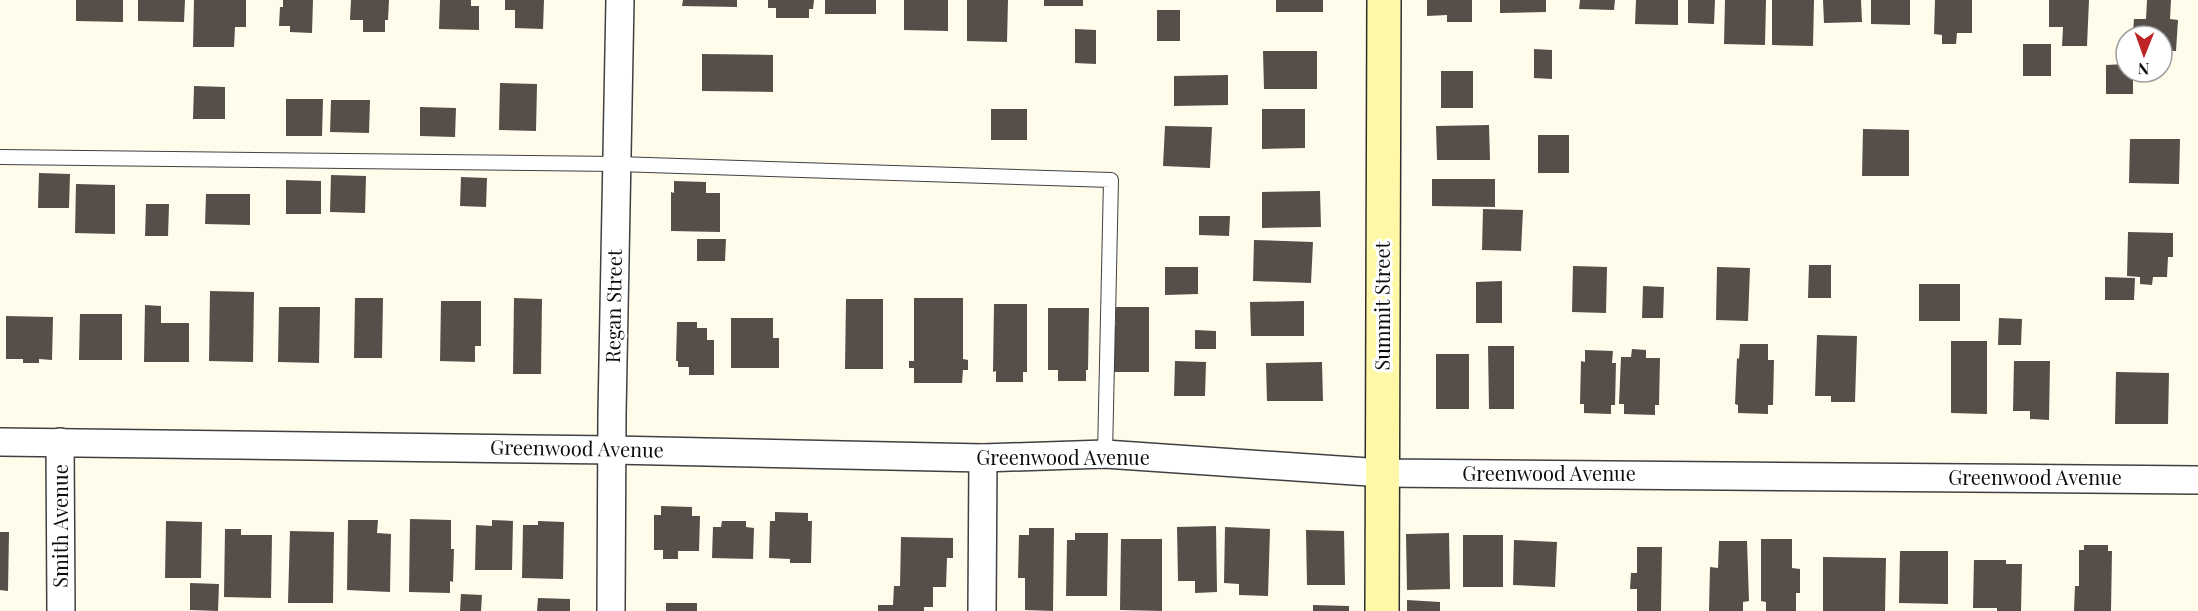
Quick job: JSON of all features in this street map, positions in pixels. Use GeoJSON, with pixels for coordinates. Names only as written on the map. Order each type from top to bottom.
{"type":"FeatureCollection","features":[{"type":"Feature","properties":{"kind":"street","name":"Regan Street"},"geometry":{"type":"LineString","coordinates":[[611,611],[620,0]]}},
{"type":"Feature","properties":{"kind":"street","name":"Summit Street"},"geometry":{"type":"LineString","coordinates":[[1382,611],[1384,0]]}},
{"type":"Feature","properties":{"kind":"street","name":"Greenwood Avenue"},"geometry":{"type":"LineString","coordinates":[[0,442],[613,450],[983,458],[1105,454],[1383,473],[2198,480]]}},
{"type":"Feature","properties":{"kind":"street","name":"Smith Avenue"},"geometry":{"type":"LineString","coordinates":[[60,442],[61,611]]}},
{"type":"Feature","properties":{"kind":"street"},"geometry":{"type":"LineString","coordinates":[[982,611],[983,458]]}},
{"type":"Feature","properties":{"kind":"lane"},"geometry":{"type":"LineString","coordinates":[[0,157],[617,164],[1111,180],[1105,454]]}},
{"type":"Feature","properties":{"kind":"building"},"geometry":{"type":"Polygon","coordinates":[[[76,0],[123,0],[123,22],[76,21],[76,0]]]}},
{"type":"Feature","properties":{"kind":"building"},"geometry":{"type":"Polygon","coordinates":[[[138,0],[185,0],[184,22],[138,21],[138,0]]]}},
{"type":"Feature","properties":{"kind":"building"},"geometry":{"type":"Polygon","coordinates":[[[194,0],[246,0],[246,27],[235,27],[234,47],[193,47],[194,0]]]}},
{"type":"Feature","properties":{"kind":"building"},"geometry":{"type":"Polygon","coordinates":[[[283,0],[313,0],[312,33],[290,32],[290,26],[279,26],[280,7],[283,7],[283,0]]]}},
{"type":"Feature","properties":{"kind":"building"},"geometry":{"type":"Polygon","coordinates":[[[351,0],[389,0],[385,32],[363,32],[363,20],[350,20],[351,0]]]}},
{"type":"Feature","properties":{"kind":"building"},"geometry":{"type":"Polygon","coordinates":[[[440,0],[471,0],[471,6],[479,6],[479,30],[439,29],[440,0]]]}},
{"type":"Feature","properties":{"kind":"building"},"geometry":{"type":"Polygon","coordinates":[[[505,0],[544,0],[543,29],[515,28],[515,10],[505,10],[505,0]]]}},
{"type":"Feature","properties":{"kind":"building"},"geometry":{"type":"Polygon","coordinates":[[[683,0],[737,0],[737,7],[682,6],[683,0]]]}},
{"type":"Feature","properties":{"kind":"building"},"geometry":{"type":"Polygon","coordinates":[[[768,0],[814,0],[813,9],[809,9],[809,18],[776,18],[776,8],[768,8],[768,0]]]}},
{"type":"Feature","properties":{"kind":"building"},"geometry":{"type":"Polygon","coordinates":[[[825,0],[876,0],[876,14],[825,14],[825,0]]]}},
{"type":"Feature","properties":{"kind":"building"},"geometry":{"type":"Polygon","coordinates":[[[904,0],[948,0],[948,31],[904,30],[904,0]]]}},
{"type":"Feature","properties":{"kind":"building"},"geometry":{"type":"Polygon","coordinates":[[[967,0],[1008,0],[1007,42],[967,41],[967,0]]]}},
{"type":"Feature","properties":{"kind":"building"},"geometry":{"type":"Polygon","coordinates":[[[1044,0],[1083,0],[1083,6],[1044,6],[1044,0]]]}},
{"type":"Feature","properties":{"kind":"building"},"geometry":{"type":"Polygon","coordinates":[[[1276,0],[1323,0],[1323,12],[1276,12],[1276,0]]]}},
{"type":"Feature","properties":{"kind":"building"},"geometry":{"type":"Polygon","coordinates":[[[1427,0],[1472,0],[1472,22],[1447,22],[1447,15],[1427,16],[1427,0]]]}},
{"type":"Feature","properties":{"kind":"building"},"geometry":{"type":"Polygon","coordinates":[[[1500,0],[1546,0],[1546,12],[1500,13],[1500,0]]]}},
{"type":"Feature","properties":{"kind":"building"},"geometry":{"type":"Polygon","coordinates":[[[1580,0],[1615,0],[1614,10],[1579,9],[1580,0]]]}},
{"type":"Feature","properties":{"kind":"building"},"geometry":{"type":"Polygon","coordinates":[[[1636,0],[1678,0],[1678,25],[1635,24],[1636,0]]]}},
{"type":"Feature","properties":{"kind":"building"},"geometry":{"type":"Polygon","coordinates":[[[1688,0],[1715,0],[1714,24],[1688,23],[1688,0]]]}},
{"type":"Feature","properties":{"kind":"building"},"geometry":{"type":"Polygon","coordinates":[[[1725,0],[1766,0],[1765,45],[1724,44],[1725,0]]]}},
{"type":"Feature","properties":{"kind":"building"},"geometry":{"type":"Polygon","coordinates":[[[1772,0],[1814,0],[1813,46],[1772,45],[1772,0]]]}},
{"type":"Feature","properties":{"kind":"building"},"geometry":{"type":"Polygon","coordinates":[[[1823,0],[1861,0],[1862,22],[1824,23],[1823,0]]]}},
{"type":"Feature","properties":{"kind":"building"},"geometry":{"type":"Polygon","coordinates":[[[1871,0],[1910,0],[1910,25],[1871,24],[1871,0]]]}},
{"type":"Feature","properties":{"kind":"building"},"geometry":{"type":"Polygon","coordinates":[[[1935,0],[1972,0],[1972,33],[1957,33],[1956,44],[1942,44],[1942,35],[1934,34],[1935,0]]]}},
{"type":"Feature","properties":{"kind":"building"},"geometry":{"type":"Polygon","coordinates":[[[2049,0],[2089,0],[2087,46],[2062,46],[2063,27],[2049,27],[2049,0]]]}},
{"type":"Feature","properties":{"kind":"building"},"geometry":{"type":"Polygon","coordinates":[[[2147,0],[2171,0],[2170,19],[2178,20],[2176,51],[2174,51],[2174,24],[2134,24],[2134,19],[2146,19],[2147,0]]]}},
{"type":"Feature","properties":{"kind":"building"},"geometry":{"type":"Polygon","coordinates":[[[1157,10],[1180,10],[1180,41],[1157,41],[1157,10]]]}},
{"type":"Feature","properties":{"kind":"building"},"geometry":{"type":"Polygon","coordinates":[[[1075,29],[1096,30],[1096,64],[1075,63],[1075,29]]]}},
{"type":"Feature","properties":{"kind":"building"},"geometry":{"type":"Polygon","coordinates":[[[2023,44],[2051,44],[2051,76],[2023,76],[2023,44]]]}},
{"type":"Feature","properties":{"kind":"building"},"geometry":{"type":"Polygon","coordinates":[[[1534,49],[1552,50],[1552,79],[1534,78],[1534,49]]]}},
{"type":"Feature","properties":{"kind":"building"},"geometry":{"type":"Polygon","coordinates":[[[1263,51],[1317,51],[1317,89],[1264,89],[1263,51]]]}},
{"type":"Feature","properties":{"kind":"building"},"geometry":{"type":"Polygon","coordinates":[[[702,54],[773,55],[773,92],[702,91],[702,54]]]}},
{"type":"Feature","properties":{"kind":"building"},"geometry":{"type":"Polygon","coordinates":[[[2106,65],[2114,65],[2114,84],[2133,84],[2133,94],[2106,94],[2106,65]]]}},
{"type":"Feature","properties":{"kind":"building"},"geometry":{"type":"Polygon","coordinates":[[[1441,71],[1473,71],[1473,108],[1441,108],[1441,71]]]}},
{"type":"Feature","properties":{"kind":"building"},"geometry":{"type":"Polygon","coordinates":[[[1228,75],[1228,105],[1174,106],[1174,76],[1228,75]]]}},
{"type":"Feature","properties":{"kind":"building"},"geometry":{"type":"Polygon","coordinates":[[[500,83],[537,84],[536,131],[499,130],[500,83]]]}},
{"type":"Feature","properties":{"kind":"building"},"geometry":{"type":"Polygon","coordinates":[[[194,86],[225,87],[225,119],[193,119],[194,86]]]}},
{"type":"Feature","properties":{"kind":"building"},"geometry":{"type":"Polygon","coordinates":[[[286,99],[323,99],[322,136],[286,136],[286,99]]]}},
{"type":"Feature","properties":{"kind":"building"},"geometry":{"type":"Polygon","coordinates":[[[331,100],[370,100],[369,133],[330,132],[331,100]]]}},
{"type":"Feature","properties":{"kind":"building"},"geometry":{"type":"Polygon","coordinates":[[[420,107],[456,108],[455,137],[420,136],[420,107]]]}},
{"type":"Feature","properties":{"kind":"building"},"geometry":{"type":"Polygon","coordinates":[[[991,109],[1027,109],[1027,140],[991,140],[991,109]]]}},
{"type":"Feature","properties":{"kind":"building"},"geometry":{"type":"Polygon","coordinates":[[[1262,109],[1305,109],[1305,148],[1262,149],[1262,109]]]}},
{"type":"Feature","properties":{"kind":"building"},"geometry":{"type":"Polygon","coordinates":[[[1489,125],[1490,160],[1437,160],[1436,126],[1489,125]]]}},
{"type":"Feature","properties":{"kind":"building"},"geometry":{"type":"Polygon","coordinates":[[[1165,126],[1212,127],[1210,168],[1163,166],[1165,126]]]}},
{"type":"Feature","properties":{"kind":"building"},"geometry":{"type":"Polygon","coordinates":[[[1863,129],[1909,130],[1909,176],[1862,176],[1863,129]]]}},
{"type":"Feature","properties":{"kind":"building"},"geometry":{"type":"Polygon","coordinates":[[[1538,135],[1569,135],[1569,173],[1538,173],[1538,135]]]}},
{"type":"Feature","properties":{"kind":"building"},"geometry":{"type":"Polygon","coordinates":[[[2130,139],[2180,139],[2179,184],[2129,183],[2130,139]]]}},
{"type":"Feature","properties":{"kind":"building"},"geometry":{"type":"Polygon","coordinates":[[[39,173],[70,174],[69,208],[38,208],[39,173]]]}},
{"type":"Feature","properties":{"kind":"building"},"geometry":{"type":"Polygon","coordinates":[[[331,175],[366,176],[365,213],[330,212],[331,175]]]}},
{"type":"Feature","properties":{"kind":"building"},"geometry":{"type":"Polygon","coordinates":[[[461,177],[487,178],[486,207],[460,206],[461,177]]]}},
{"type":"Feature","properties":{"kind":"building"},"geometry":{"type":"Polygon","coordinates":[[[1432,179],[1495,179],[1495,207],[1432,206],[1432,179]]]}},
{"type":"Feature","properties":{"kind":"building"},"geometry":{"type":"Polygon","coordinates":[[[286,180],[321,181],[321,214],[286,214],[286,180]]]}},
{"type":"Feature","properties":{"kind":"building"},"geometry":{"type":"Polygon","coordinates":[[[674,181],[706,182],[706,193],[720,193],[720,232],[671,231],[671,192],[674,193],[674,181]]]}},
{"type":"Feature","properties":{"kind":"building"},"geometry":{"type":"Polygon","coordinates":[[[76,184],[115,185],[115,234],[75,233],[76,184]]]}},
{"type":"Feature","properties":{"kind":"building"},"geometry":{"type":"Polygon","coordinates":[[[1320,191],[1321,227],[1262,228],[1262,192],[1320,191]]]}},
{"type":"Feature","properties":{"kind":"building"},"geometry":{"type":"Polygon","coordinates":[[[206,194],[250,194],[250,225],[205,224],[206,194]]]}},
{"type":"Feature","properties":{"kind":"building"},"geometry":{"type":"Polygon","coordinates":[[[146,204],[169,204],[168,236],[145,236],[146,204]]]}},
{"type":"Feature","properties":{"kind":"building"},"geometry":{"type":"Polygon","coordinates":[[[1483,209],[1523,210],[1521,251],[1482,250],[1483,209]]]}},
{"type":"Feature","properties":{"kind":"building"},"geometry":{"type":"Polygon","coordinates":[[[1199,216],[1230,216],[1229,236],[1199,235],[1199,216]]]}},
{"type":"Feature","properties":{"kind":"building"},"geometry":{"type":"Polygon","coordinates":[[[2128,232],[2173,233],[2173,257],[2168,257],[2167,277],[2153,277],[2152,285],[2140,284],[2140,277],[2127,276],[2128,232]]]}},
{"type":"Feature","properties":{"kind":"building"},"geometry":{"type":"Polygon","coordinates":[[[697,239],[726,239],[725,261],[697,261],[697,239]]]}},
{"type":"Feature","properties":{"kind":"building"},"geometry":{"type":"Polygon","coordinates":[[[1254,240],[1313,242],[1311,283],[1253,281],[1254,240]]]}},
{"type":"Feature","properties":{"kind":"building"},"geometry":{"type":"Polygon","coordinates":[[[1809,265],[1831,265],[1831,298],[1808,298],[1809,265]]]}},
{"type":"Feature","properties":{"kind":"building"},"geometry":{"type":"Polygon","coordinates":[[[1573,266],[1607,267],[1606,313],[1572,312],[1573,266]]]}},
{"type":"Feature","properties":{"kind":"building"},"geometry":{"type":"Polygon","coordinates":[[[1165,267],[1198,267],[1198,294],[1165,295],[1165,267]]]}},
{"type":"Feature","properties":{"kind":"building"},"geometry":{"type":"Polygon","coordinates":[[[1717,267],[1750,268],[1748,321],[1716,320],[1717,267]]]}},
{"type":"Feature","properties":{"kind":"building"},"geometry":{"type":"Polygon","coordinates":[[[2105,277],[2135,278],[2134,300],[2105,300],[2105,277]]]}},
{"type":"Feature","properties":{"kind":"building"},"geometry":{"type":"Polygon","coordinates":[[[1502,281],[1502,323],[1476,323],[1476,282],[1502,281]]]}},
{"type":"Feature","properties":{"kind":"building"},"geometry":{"type":"Polygon","coordinates":[[[1919,284],[1960,284],[1960,321],[1919,321],[1919,284]]]}},
{"type":"Feature","properties":{"kind":"building"},"geometry":{"type":"Polygon","coordinates":[[[1643,286],[1664,287],[1663,318],[1642,318],[1643,286]]]}},
{"type":"Feature","properties":{"kind":"building"},"geometry":{"type":"Polygon","coordinates":[[[210,291],[254,292],[253,362],[209,361],[210,291]]]}},
{"type":"Feature","properties":{"kind":"building"},"geometry":{"type":"Polygon","coordinates":[[[355,298],[383,298],[382,358],[354,358],[355,298]]]}},
{"type":"Feature","properties":{"kind":"building"},"geometry":{"type":"Polygon","coordinates":[[[514,298],[542,299],[541,374],[513,374],[514,298]]]}},
{"type":"Feature","properties":{"kind":"building"},"geometry":{"type":"Polygon","coordinates":[[[914,298],[963,298],[963,359],[968,360],[968,370],[963,370],[962,383],[914,383],[914,368],[909,368],[909,361],[914,361],[914,298]]]}},
{"type":"Feature","properties":{"kind":"building"},"geometry":{"type":"Polygon","coordinates":[[[846,299],[883,299],[883,369],[845,369],[846,299]]]}},
{"type":"Feature","properties":{"kind":"building"},"geometry":{"type":"Polygon","coordinates":[[[441,301],[481,301],[481,346],[475,346],[475,362],[440,361],[441,301]]]}},
{"type":"Feature","properties":{"kind":"building"},"geometry":{"type":"Polygon","coordinates":[[[1304,301],[1304,336],[1251,336],[1250,302],[1304,301]]]}},
{"type":"Feature","properties":{"kind":"building"},"geometry":{"type":"Polygon","coordinates":[[[994,304],[1027,304],[1027,372],[1023,372],[1023,382],[996,382],[996,371],[993,372],[994,304]]]}},
{"type":"Feature","properties":{"kind":"building"},"geometry":{"type":"Polygon","coordinates":[[[145,305],[161,306],[161,323],[189,323],[189,362],[144,362],[145,305]]]}},
{"type":"Feature","properties":{"kind":"building"},"geometry":{"type":"Polygon","coordinates":[[[279,307],[320,307],[319,363],[278,362],[279,307]]]}},
{"type":"Feature","properties":{"kind":"building"},"geometry":{"type":"Polygon","coordinates":[[[1116,307],[1149,307],[1149,372],[1112,372],[1112,326],[1116,326],[1116,307]]]}},
{"type":"Feature","properties":{"kind":"building"},"geometry":{"type":"Polygon","coordinates":[[[1048,308],[1089,308],[1086,381],[1058,381],[1058,370],[1048,370],[1048,308]]]}},
{"type":"Feature","properties":{"kind":"building"},"geometry":{"type":"Polygon","coordinates":[[[80,314],[122,314],[122,360],[79,360],[80,314]]]}},
{"type":"Feature","properties":{"kind":"building"},"geometry":{"type":"Polygon","coordinates":[[[6,316],[53,317],[52,360],[39,359],[39,363],[23,363],[23,359],[6,359],[6,316]]]}},
{"type":"Feature","properties":{"kind":"building"},"geometry":{"type":"Polygon","coordinates":[[[731,318],[773,318],[773,338],[779,338],[779,368],[731,368],[731,318]]]}},
{"type":"Feature","properties":{"kind":"building"},"geometry":{"type":"Polygon","coordinates":[[[1999,318],[2022,319],[2021,345],[1998,345],[1999,318]]]}},
{"type":"Feature","properties":{"kind":"building"},"geometry":{"type":"Polygon","coordinates":[[[677,322],[697,322],[697,328],[707,328],[707,340],[714,340],[714,375],[689,375],[689,367],[678,367],[678,361],[676,361],[677,322]]]}},
{"type":"Feature","properties":{"kind":"building"},"geometry":{"type":"Polygon","coordinates":[[[1195,330],[1216,331],[1216,349],[1195,349],[1195,330]]]}},
{"type":"Feature","properties":{"kind":"building"},"geometry":{"type":"Polygon","coordinates":[[[1817,335],[1857,336],[1855,402],[1831,402],[1831,396],[1815,396],[1817,335]]]}},
{"type":"Feature","properties":{"kind":"building"},"geometry":{"type":"Polygon","coordinates":[[[1951,341],[1987,341],[1987,414],[1951,413],[1951,341]]]}},
{"type":"Feature","properties":{"kind":"building"},"geometry":{"type":"Polygon","coordinates":[[[1740,344],[1768,344],[1768,360],[1774,360],[1773,405],[1768,405],[1768,414],[1738,413],[1738,405],[1735,404],[1737,358],[1739,359],[1740,344]]]}},
{"type":"Feature","properties":{"kind":"building"},"geometry":{"type":"Polygon","coordinates":[[[1488,346],[1514,346],[1514,409],[1489,409],[1488,346]]]}},
{"type":"Feature","properties":{"kind":"building"},"geometry":{"type":"Polygon","coordinates":[[[1632,349],[1646,350],[1646,358],[1660,358],[1659,405],[1655,405],[1655,415],[1624,414],[1624,404],[1619,404],[1621,357],[1631,357],[1632,349]]]}},
{"type":"Feature","properties":{"kind":"building"},"geometry":{"type":"Polygon","coordinates":[[[1585,350],[1613,351],[1612,363],[1616,363],[1615,405],[1611,405],[1611,414],[1584,413],[1584,404],[1580,404],[1581,361],[1585,362],[1585,350]]]}},
{"type":"Feature","properties":{"kind":"building"},"geometry":{"type":"Polygon","coordinates":[[[1436,354],[1469,354],[1469,409],[1436,409],[1436,354]]]}},
{"type":"Feature","properties":{"kind":"building"},"geometry":{"type":"Polygon","coordinates":[[[1175,361],[1206,362],[1205,396],[1174,396],[1175,361]]]}},
{"type":"Feature","properties":{"kind":"building"},"geometry":{"type":"Polygon","coordinates":[[[2014,361],[2050,361],[2049,420],[2030,419],[2030,411],[2013,411],[2014,361]]]}},
{"type":"Feature","properties":{"kind":"building"},"geometry":{"type":"Polygon","coordinates":[[[1322,362],[1323,401],[1267,401],[1266,363],[1322,362]]]}},
{"type":"Feature","properties":{"kind":"building"},"geometry":{"type":"Polygon","coordinates":[[[2116,372],[2169,373],[2168,424],[2115,424],[2116,372]]]}},
{"type":"Feature","properties":{"kind":"building"},"geometry":{"type":"Polygon","coordinates":[[[661,506],[692,507],[692,516],[700,516],[699,551],[678,551],[678,559],[663,559],[663,550],[654,550],[654,515],[661,515],[661,506]]]}},
{"type":"Feature","properties":{"kind":"building"},"geometry":{"type":"Polygon","coordinates":[[[775,512],[808,513],[808,521],[812,521],[811,563],[790,563],[790,559],[769,558],[770,521],[775,521],[775,512]]]}},
{"type":"Feature","properties":{"kind":"building"},"geometry":{"type":"Polygon","coordinates":[[[410,519],[451,520],[451,549],[454,549],[453,582],[450,581],[450,593],[409,592],[410,519]]]}},
{"type":"Feature","properties":{"kind":"building"},"geometry":{"type":"Polygon","coordinates":[[[348,520],[378,520],[377,533],[391,534],[390,592],[347,590],[348,520]]]}},
{"type":"Feature","properties":{"kind":"building"},"geometry":{"type":"Polygon","coordinates":[[[492,520],[513,521],[512,570],[475,570],[476,525],[492,526],[492,520]]]}},
{"type":"Feature","properties":{"kind":"building"},"geometry":{"type":"Polygon","coordinates":[[[166,521],[202,522],[201,578],[165,578],[166,521]]]}},
{"type":"Feature","properties":{"kind":"building"},"geometry":{"type":"Polygon","coordinates":[[[538,521],[564,522],[563,579],[522,578],[523,525],[538,525],[538,521]]]}},
{"type":"Feature","properties":{"kind":"building"},"geometry":{"type":"Polygon","coordinates":[[[722,521],[746,521],[746,527],[754,528],[753,559],[712,558],[713,527],[721,527],[722,521]]]}},
{"type":"Feature","properties":{"kind":"building"},"geometry":{"type":"Polygon","coordinates":[[[1216,526],[1217,592],[1195,593],[1195,581],[1178,581],[1177,527],[1216,526]]]}},
{"type":"Feature","properties":{"kind":"building"},"geometry":{"type":"Polygon","coordinates":[[[1225,527],[1270,529],[1268,596],[1239,595],[1239,584],[1224,583],[1225,527]]]}},
{"type":"Feature","properties":{"kind":"building"},"geometry":{"type":"Polygon","coordinates":[[[1029,528],[1054,528],[1053,611],[1025,610],[1025,578],[1018,578],[1019,535],[1029,535],[1029,528]]]}},
{"type":"Feature","properties":{"kind":"building"},"geometry":{"type":"Polygon","coordinates":[[[225,529],[241,529],[241,535],[272,535],[271,598],[224,597],[225,529]]]}},
{"type":"Feature","properties":{"kind":"building"},"geometry":{"type":"Polygon","coordinates":[[[1306,530],[1344,531],[1345,585],[1307,585],[1306,530]]]}},
{"type":"Feature","properties":{"kind":"building"},"geometry":{"type":"Polygon","coordinates":[[[290,531],[334,532],[333,603],[288,603],[290,531]]]}},
{"type":"Feature","properties":{"kind":"building"},"geometry":{"type":"Polygon","coordinates":[[[0,532],[9,532],[8,591],[0,590],[0,532]]]}},
{"type":"Feature","properties":{"kind":"building"},"geometry":{"type":"Polygon","coordinates":[[[1075,533],[1108,533],[1107,596],[1066,596],[1067,540],[1075,540],[1075,533]]]}},
{"type":"Feature","properties":{"kind":"building"},"geometry":{"type":"Polygon","coordinates":[[[1449,533],[1450,589],[1407,590],[1406,534],[1449,533]]]}},
{"type":"Feature","properties":{"kind":"building"},"geometry":{"type":"Polygon","coordinates":[[[1463,535],[1503,535],[1503,587],[1463,587],[1463,535]]]}},
{"type":"Feature","properties":{"kind":"building"},"geometry":{"type":"Polygon","coordinates":[[[901,537],[953,538],[953,558],[947,558],[946,587],[933,587],[933,607],[924,607],[924,611],[878,611],[878,605],[893,605],[894,586],[900,586],[901,537]]]}},
{"type":"Feature","properties":{"kind":"building"},"geometry":{"type":"Polygon","coordinates":[[[1121,539],[1162,539],[1162,611],[1120,610],[1121,539]]]}},
{"type":"Feature","properties":{"kind":"building"},"geometry":{"type":"Polygon","coordinates":[[[1761,539],[1792,539],[1792,568],[1800,569],[1800,593],[1796,593],[1796,611],[1766,611],[1766,602],[1761,601],[1761,539]]]}},
{"type":"Feature","properties":{"kind":"building"},"geometry":{"type":"Polygon","coordinates":[[[1514,540],[1557,542],[1555,587],[1513,585],[1514,540]]]}},
{"type":"Feature","properties":{"kind":"building"},"geometry":{"type":"Polygon","coordinates":[[[1719,541],[1747,541],[1749,601],[1743,602],[1743,611],[1709,611],[1710,567],[1718,568],[1719,541]]]}},
{"type":"Feature","properties":{"kind":"building"},"geometry":{"type":"Polygon","coordinates":[[[2084,545],[2108,545],[2108,551],[2112,551],[2111,611],[2074,611],[2075,586],[2079,586],[2079,550],[2084,550],[2084,545]]]}},
{"type":"Feature","properties":{"kind":"building"},"geometry":{"type":"Polygon","coordinates":[[[1637,547],[1662,547],[1661,611],[1637,611],[1637,589],[1630,589],[1631,573],[1637,573],[1637,547]]]}},
{"type":"Feature","properties":{"kind":"building"},"geometry":{"type":"Polygon","coordinates":[[[1900,551],[1948,551],[1948,604],[1899,603],[1900,551]]]}},
{"type":"Feature","properties":{"kind":"building"},"geometry":{"type":"Polygon","coordinates":[[[1823,557],[1886,558],[1885,611],[1823,611],[1823,557]]]}},
{"type":"Feature","properties":{"kind":"building"},"geometry":{"type":"Polygon","coordinates":[[[1974,560],[2006,560],[2006,564],[2022,564],[2021,611],[1973,608],[1974,560]]]}},
{"type":"Feature","properties":{"kind":"building"},"geometry":{"type":"Polygon","coordinates":[[[190,583],[219,584],[218,611],[190,610],[190,583]]]}},
{"type":"Feature","properties":{"kind":"building"},"geometry":{"type":"Polygon","coordinates":[[[461,594],[482,595],[481,611],[460,611],[461,594]]]}},
{"type":"Feature","properties":{"kind":"building"},"geometry":{"type":"Polygon","coordinates":[[[538,598],[570,599],[570,611],[537,611],[538,598]]]}},
{"type":"Feature","properties":{"kind":"building"},"geometry":{"type":"Polygon","coordinates":[[[1407,600],[1440,602],[1440,611],[1407,611],[1407,600]]]}},
{"type":"Feature","properties":{"kind":"building"},"geometry":{"type":"Polygon","coordinates":[[[666,603],[697,603],[697,611],[666,611],[666,603]]]}},
{"type":"Feature","properties":{"kind":"building"},"geometry":{"type":"Polygon","coordinates":[[[1313,605],[1349,606],[1349,611],[1313,611],[1313,605]]]}}]}
